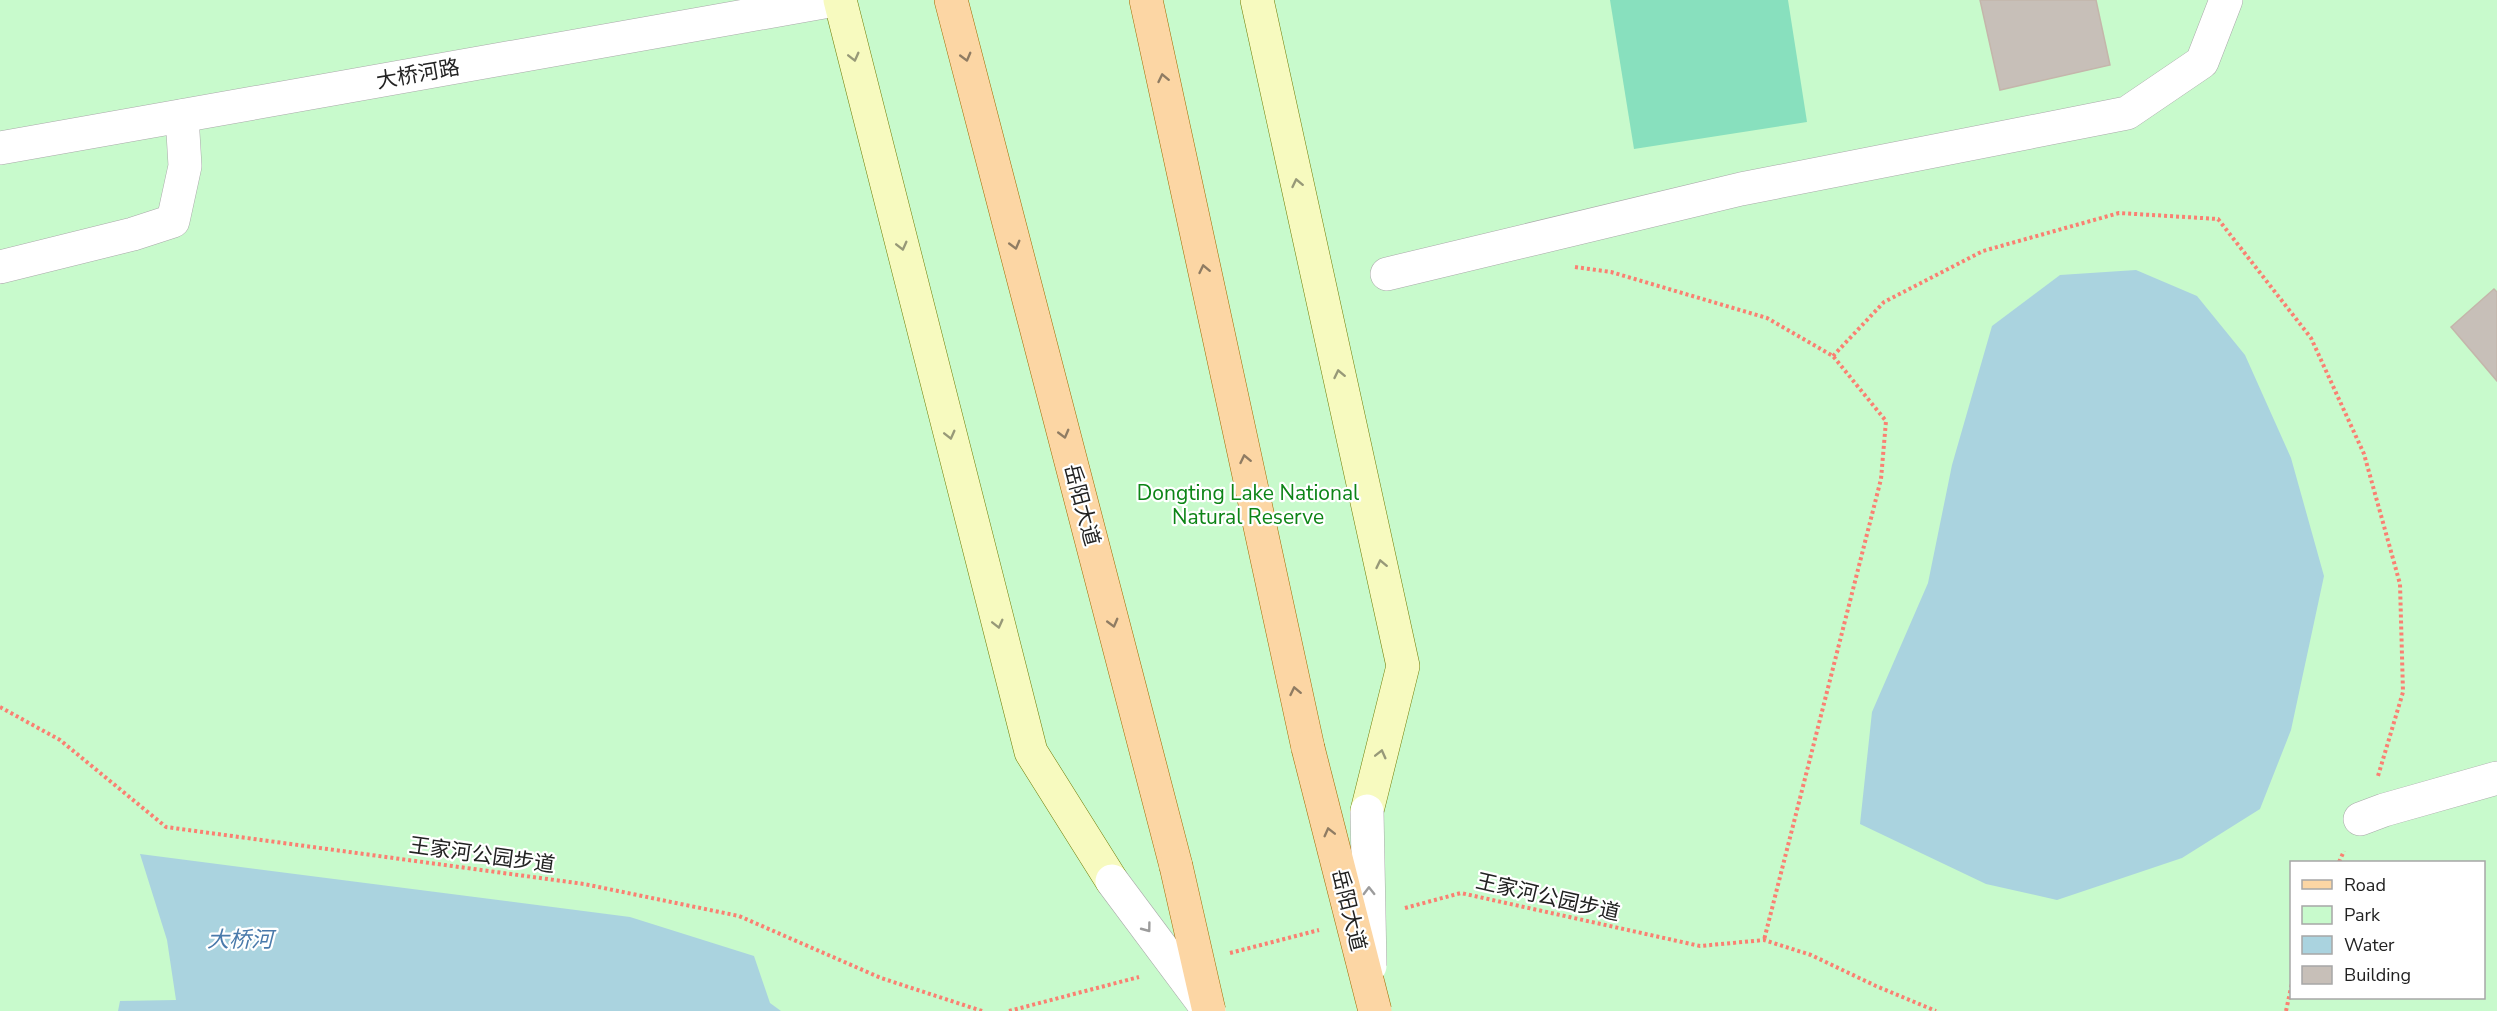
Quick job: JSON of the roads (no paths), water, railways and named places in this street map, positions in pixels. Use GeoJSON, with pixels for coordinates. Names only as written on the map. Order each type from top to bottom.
{"type":"FeatureCollection","features":[{"type":"Feature","properties":{"kind":"main road"},"geometry":{"type":"LineString","coordinates":[[838,0],[1030,752],[1112,881]]}},
{"type":"Feature","properties":{"kind":"main road","name":"岳阳大道"},"geometry":{"type":"LineString","coordinates":[[951,0],[1176,866],[1209,1011]]}},
{"type":"Feature","properties":{"kind":"main road","name":"岳阳大道"},"geometry":{"type":"LineString","coordinates":[[1146,0],[1308,748],[1372,1001]]}},
{"type":"Feature","properties":{"kind":"main road"},"geometry":{"type":"LineString","coordinates":[[1257,0],[1403,666],[1367,811]]}},
{"type":"Feature","properties":{"kind":"street","name":"大桥河路"},"geometry":{"type":"LineString","coordinates":[[0,148],[838,0]]}},
{"type":"Feature","properties":{"kind":"street"},"geometry":{"type":"LineString","coordinates":[[1387,274],[1741,189],[2127,113],[2202,62],[2226,0]]}},
{"type":"Feature","properties":{"kind":"street"},"geometry":{"type":"LineString","coordinates":[[0,267],[133,234],[173,220],[185,166],[182,116]]}},
{"type":"Feature","properties":{"kind":"street"},"geometry":{"type":"LineString","coordinates":[[2360,819],[2497,778]]}},
{"type":"Feature","properties":{"kind":"street"},"geometry":{"type":"LineString","coordinates":[[1367,811],[1372,1001]]}},
{"type":"Feature","properties":{"kind":"street"},"geometry":{"type":"LineString","coordinates":[[1112,881],[1209,1011]]}},
{"type":"Feature","properties":{"kind":"water"},"geometry":{"type":"Polygon","coordinates":[[[2136,270],[2197,296],[2245,355],[2291,458],[2324,576],[2291,730],[2260,809],[2182,858],[2057,900],[1986,884],[1860,824],[1872,712],[1928,583],[1952,465],[1992,326],[2060,275],[2136,270]]]}},
{"type":"Feature","properties":{"kind":"water","name":"大桥河"},"geometry":{"type":"Polygon","coordinates":[[[140,854],[630,917],[754,956],[770,1003],[781,1011],[118,1011],[120,1001],[176,1000],[167,940],[140,854]]]}},
{"type":"Feature","properties":{"kind":"park label","name":"Dongting Lake National Natural Reserve"},"geometry":{"type":"Point","coordinates":[1248,505]}}]}
